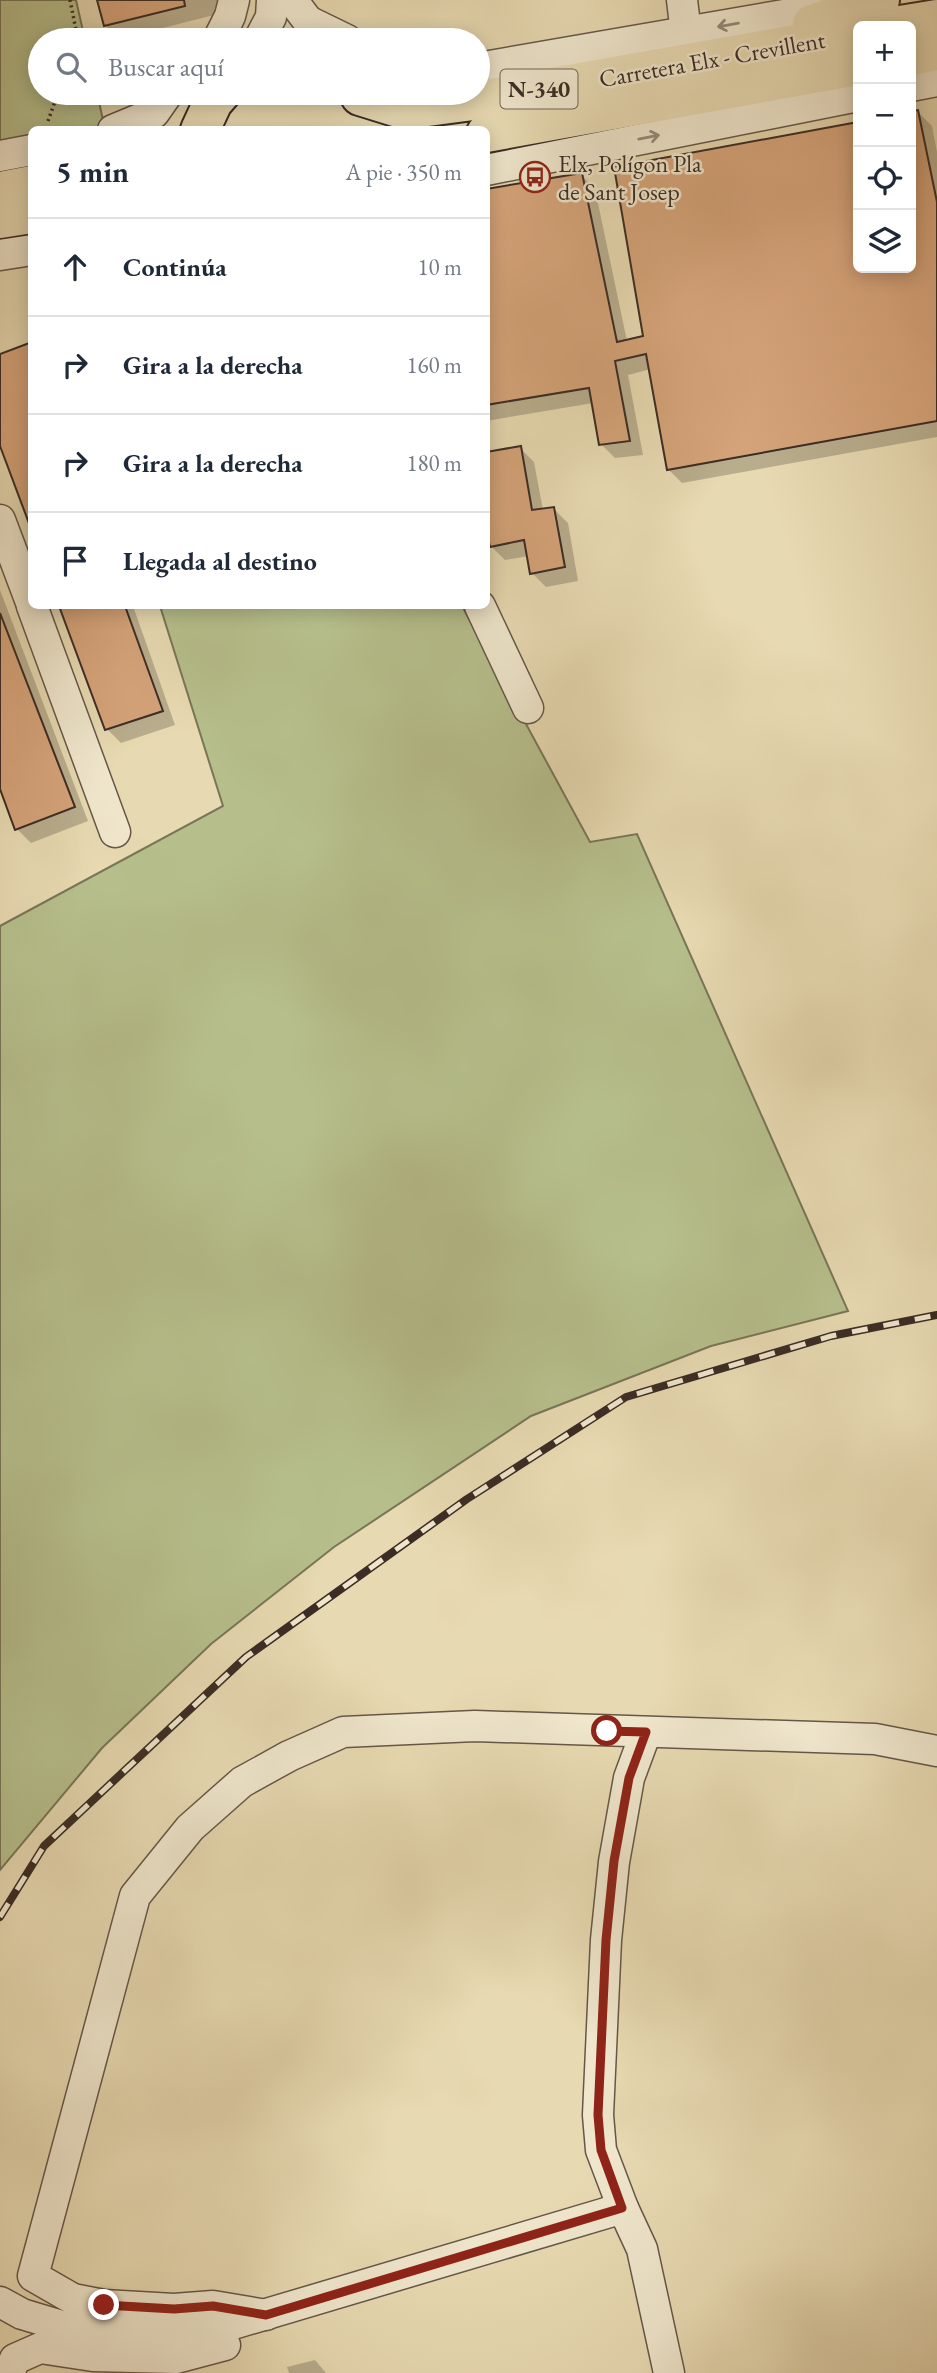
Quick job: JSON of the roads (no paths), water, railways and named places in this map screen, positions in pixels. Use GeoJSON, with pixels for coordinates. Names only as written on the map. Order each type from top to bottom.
{"type":"FeatureCollection","features":[{"type":"Feature","properties":{"kind":"highway"},"geometry":{"type":"LineString","coordinates":[[719,57],[880,0]]}},
{"type":"Feature","properties":{"kind":"highway"},"geometry":{"type":"LineString","coordinates":[[916,22],[937,19]]}},
{"type":"Feature","properties":{"kind":"highway","name":"Carretera Elx - Crevillent"},"geometry":{"type":"LineString","coordinates":[[490,98],[853,34]]}},
{"type":"Feature","properties":{"kind":"highway","name":"Carretera Elx - Crevillent"},"geometry":{"type":"LineString","coordinates":[[490,132],[853,67]]}},
{"type":"Feature","properties":{"kind":"highway"},"geometry":{"type":"LineString","coordinates":[[201,126],[211,105]]}},
{"type":"Feature","properties":{"kind":"highway","name":"Carretera Elx - Crevillent"},"geometry":{"type":"LineString","coordinates":[[364,106],[405,110],[443,105]]}},
{"type":"Feature","properties":{"kind":"highway"},"geometry":{"type":"LineString","coordinates":[[0,191],[28,186]]}},
{"type":"Feature","properties":{"kind":"highway"},"geometry":{"type":"LineString","coordinates":[[0,219],[28,215]]}},
{"type":"Feature","properties":{"kind":"street"},"geometry":{"type":"LineString","coordinates":[[224,28],[234,0]]}},
{"type":"Feature","properties":{"kind":"street"},"geometry":{"type":"LineString","coordinates":[[265,28],[271,17],[272,0]]}},
{"type":"Feature","properties":{"kind":"street"},"geometry":{"type":"LineString","coordinates":[[682,0],[686,33]]}},
{"type":"Feature","properties":{"kind":"street"},"geometry":{"type":"LineString","coordinates":[[490,66],[867,0]]}},
{"type":"Feature","properties":{"kind":"street"},"geometry":{"type":"LineString","coordinates":[[305,20],[322,28]]}},
{"type":"Feature","properties":{"kind":"street"},"geometry":{"type":"LineString","coordinates":[[704,94],[853,86]]}},
{"type":"Feature","properties":{"kind":"street"},"geometry":{"type":"LineString","coordinates":[[490,169],[853,97]]}},
{"type":"Feature","properties":{"kind":"street"},"geometry":{"type":"LineString","coordinates":[[123,126],[154,113],[160,105]]}},
{"type":"Feature","properties":{"kind":"street"},"geometry":{"type":"LineString","coordinates":[[0,156],[28,151]]}},
{"type":"Feature","properties":{"kind":"street"},"geometry":{"type":"LineString","coordinates":[[0,235],[28,224]]}},
{"type":"Feature","properties":{"kind":"street"},"geometry":{"type":"LineString","coordinates":[[0,255],[28,251]]}},
{"type":"Feature","properties":{"kind":"street"},"geometry":{"type":"LineString","coordinates":[[0,520],[28,594]]}},
{"type":"Feature","properties":{"kind":"street"},"geometry":{"type":"LineString","coordinates":[[33,609],[115,832]]}},
{"type":"Feature","properties":{"kind":"street"},"geometry":{"type":"LineString","coordinates":[[481,609],[528,708]]}},
{"type":"Feature","properties":{"kind":"street"},"geometry":{"type":"LineString","coordinates":[[272,2313],[213,2306],[174,2309],[104,2305],[73,2299],[33,2276],[135,1895],[190,1828],[242,1782],[289,1756],[343,1732],[475,1726],[875,1739],[937,1751]]}},
{"type":"Feature","properties":{"kind":"street"},"geometry":{"type":"LineString","coordinates":[[646,1732],[629,1778],[614,1861],[605,1967],[598,2115],[601,2150],[622,2208],[642,2249],[669,2373]]}},
{"type":"Feature","properties":{"kind":"street"},"geometry":{"type":"LineString","coordinates":[[0,2302],[22,2314],[62,2326],[111,2332],[196,2335],[622,2208]]}},
{"type":"Feature","properties":{"kind":"street"},"geometry":{"type":"LineString","coordinates":[[9,2373],[15,2359],[40,2348],[93,2356],[176,2358],[276,2332],[272,2313]]}},
{"type":"Feature","properties":{"kind":"railway"},"geometry":{"type":"LineString","coordinates":[[0,1917],[44,1846],[246,1657],[467,1499],[626,1397],[831,1336],[937,1315]]}},
{"type":"Feature","properties":{"kind":"place","name":"Elx, Polígon Pla de Sant Josep"},"geometry":{"type":"Point","coordinates":[535,177]}}]}
